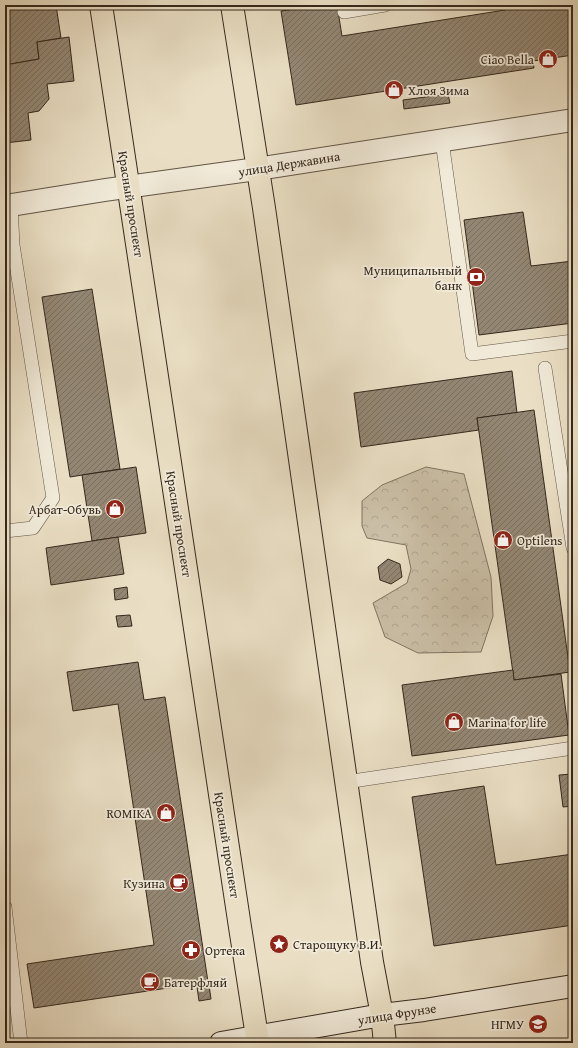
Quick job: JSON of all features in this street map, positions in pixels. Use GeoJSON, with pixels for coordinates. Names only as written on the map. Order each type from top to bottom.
{"type":"FeatureCollection","features":[{"type":"Feature","properties":{"kind":"main road","name":"Красный проспект"},"geometry":{"type":"LineString","coordinates":[[101,5],[258,1040]]}},
{"type":"Feature","properties":{"kind":"main road"},"geometry":{"type":"LineString","coordinates":[[232,5],[385,1043]]}},
{"type":"Feature","properties":{"kind":"street","name":"улица Державина"},"geometry":{"type":"LineString","coordinates":[[8,205],[257,169],[573,120]]}},
{"type":"Feature","properties":{"kind":"street","name":"улица Фрунзе"},"geometry":{"type":"LineString","coordinates":[[221,1043],[258,1040],[382,1016],[573,986]]}},
{"type":"Feature","properties":{"kind":"lane"},"geometry":{"type":"LineString","coordinates":[[344,12],[385,5]]}},
{"type":"Feature","properties":{"kind":"lane"},"geometry":{"type":"LineString","coordinates":[[442,140],[472,354],[573,341]]}},
{"type":"Feature","properties":{"kind":"lane"},"geometry":{"type":"LineString","coordinates":[[5,531],[33,528],[53,498],[8,205]]}},
{"type":"Feature","properties":{"kind":"lane"},"geometry":{"type":"LineString","coordinates":[[545,368],[573,548]]}},
{"type":"Feature","properties":{"kind":"lane"},"geometry":{"type":"LineString","coordinates":[[346,782],[573,748]]}},
{"type":"Feature","properties":{"kind":"lane"},"geometry":{"type":"LineString","coordinates":[[5,907],[21,1043]]}},
{"type":"Feature","properties":{"kind":"green space"},"geometry":{"type":"Polygon","coordinates":[[[426,467],[464,474],[491,577],[493,616],[481,652],[418,653],[385,637],[373,603],[407,583],[411,569],[406,545],[367,538],[362,526],[362,501],[382,485],[426,467]]]}},
{"type":"Feature","properties":{"kind":"building"},"geometry":{"type":"Polygon","coordinates":[[[5,5],[56,5],[61,38],[37,42],[39,59],[5,65],[5,5]]]}},
{"type":"Feature","properties":{"kind":"building"},"geometry":{"type":"Polygon","coordinates":[[[324,5],[337,5],[342,36],[505,10],[505,5],[573,5],[573,55],[533,61],[534,68],[296,105],[281,11],[324,5]]]}},
{"type":"Feature","properties":{"kind":"building"},"geometry":{"type":"Polygon","coordinates":[[[69,37],[74,81],[47,84],[49,99],[39,111],[28,113],[31,140],[5,143],[5,65],[39,59],[37,42],[69,37]]]}},
{"type":"Feature","properties":{"kind":"building"},"geometry":{"type":"Polygon","coordinates":[[[448,94],[450,103],[404,109],[403,100],[448,94]]]}},
{"type":"Feature","properties":{"kind":"building"},"geometry":{"type":"Polygon","coordinates":[[[523,212],[531,266],[573,261],[573,323],[479,335],[464,220],[523,212]]]}},
{"type":"Feature","properties":{"kind":"building"},"geometry":{"type":"Polygon","coordinates":[[[92,289],[120,469],[70,477],[42,297],[92,289]]]}},
{"type":"Feature","properties":{"kind":"building"},"geometry":{"type":"Polygon","coordinates":[[[512,371],[517,413],[477,418],[479,430],[361,447],[354,393],[512,371]]]}},
{"type":"Feature","properties":{"kind":"building"},"geometry":{"type":"Polygon","coordinates":[[[534,410],[570,672],[514,680],[477,418],[534,410]]]}},
{"type":"Feature","properties":{"kind":"building"},"geometry":{"type":"Polygon","coordinates":[[[136,467],[146,533],[92,541],[82,475],[136,467]]]}},
{"type":"Feature","properties":{"kind":"building"},"geometry":{"type":"Polygon","coordinates":[[[118,537],[124,574],[51,585],[46,548],[118,537]]]}},
{"type":"Feature","properties":{"kind":"building"},"geometry":{"type":"Polygon","coordinates":[[[388,559],[400,564],[402,577],[391,584],[380,580],[378,567],[388,559]]]}},
{"type":"Feature","properties":{"kind":"building"},"geometry":{"type":"Polygon","coordinates":[[[127,587],[128,598],[115,600],[114,589],[127,587]]]}},
{"type":"Feature","properties":{"kind":"building"},"geometry":{"type":"Polygon","coordinates":[[[130,615],[132,626],[118,627],[116,616],[130,615]]]}},
{"type":"Feature","properties":{"kind":"building"},"geometry":{"type":"Polygon","coordinates":[[[138,662],[144,700],[165,697],[208,982],[34,1008],[27,964],[154,945],[118,704],[73,711],[67,672],[138,662]]]}},
{"type":"Feature","properties":{"kind":"building"},"geometry":{"type":"Polygon","coordinates":[[[513,670],[514,680],[561,674],[569,735],[412,756],[402,685],[513,670]]]}},
{"type":"Feature","properties":{"kind":"building"},"geometry":{"type":"Polygon","coordinates":[[[573,774],[573,806],[563,807],[559,775],[573,774]]]}},
{"type":"Feature","properties":{"kind":"building"},"geometry":{"type":"Polygon","coordinates":[[[484,786],[496,865],[573,854],[573,925],[434,946],[412,797],[484,786]]]}},
{"type":"Feature","properties":{"kind":"building"},"geometry":{"type":"Polygon","coordinates":[[[209,985],[211,999],[199,1001],[197,987],[209,985]]]}},
{"type":"Feature","properties":{"kind":"place","name":"Ciao Bella"},"geometry":{"type":"Point","coordinates":[548,59]}},
{"type":"Feature","properties":{"kind":"place","name":"Хлоя Зима"},"geometry":{"type":"Point","coordinates":[394,90]}},
{"type":"Feature","properties":{"kind":"place","name":"Муниципальный банк"},"geometry":{"type":"Point","coordinates":[476,277]}},
{"type":"Feature","properties":{"kind":"place","name":"Арбат-Обувь"},"geometry":{"type":"Point","coordinates":[115,509]}},
{"type":"Feature","properties":{"kind":"place","name":"Optilens"},"geometry":{"type":"Point","coordinates":[503,540]}},
{"type":"Feature","properties":{"kind":"place","name":"Marina for life"},"geometry":{"type":"Point","coordinates":[454,722]}},
{"type":"Feature","properties":{"kind":"place","name":"ROMIKA"},"geometry":{"type":"Point","coordinates":[166,813]}},
{"type":"Feature","properties":{"kind":"place","name":"Кузина"},"geometry":{"type":"Point","coordinates":[179,883]}},
{"type":"Feature","properties":{"kind":"place","name":"Старощуку В.И."},"geometry":{"type":"Point","coordinates":[279,944]}},
{"type":"Feature","properties":{"kind":"place","name":"Ортека"},"geometry":{"type":"Point","coordinates":[191,950]}},
{"type":"Feature","properties":{"kind":"place","name":"Батерфляй"},"geometry":{"type":"Point","coordinates":[150,982]}},
{"type":"Feature","properties":{"kind":"place","name":"НГМУ"},"geometry":{"type":"Point","coordinates":[538,1024]}}]}
